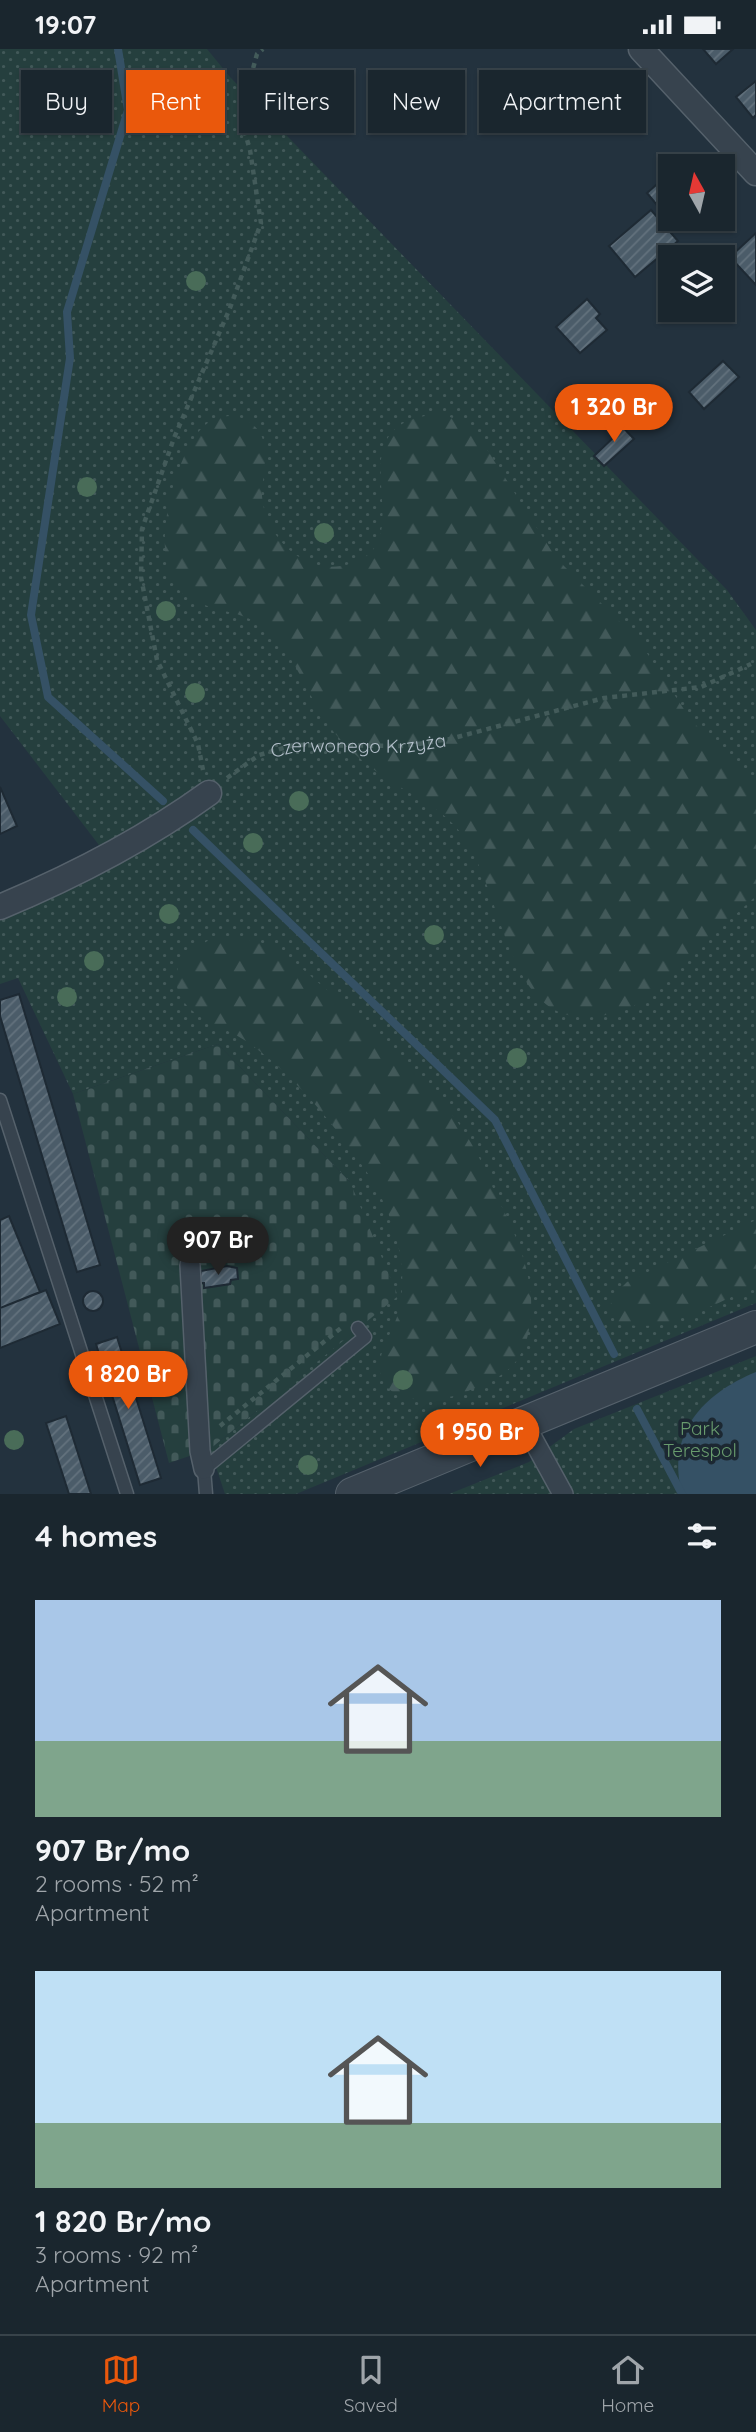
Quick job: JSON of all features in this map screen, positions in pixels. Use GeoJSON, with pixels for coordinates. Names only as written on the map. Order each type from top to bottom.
{"type":"FeatureCollection","features":[{"type":"Feature","properties":{"kind":"street"},"geometry":{"type":"LineString","coordinates":[[641,49],[756,173]]}},
{"type":"Feature","properties":{"kind":"street"},"geometry":{"type":"LineString","coordinates":[[0,907],[56,883],[162,827],[209,793]]}},
{"type":"Feature","properties":{"kind":"street"},"geometry":{"type":"LineString","coordinates":[[190,1265],[200,1442],[204,1469]]}},
{"type":"Feature","properties":{"kind":"street"},"geometry":{"type":"LineString","coordinates":[[352,1494],[756,1327]]}},
{"type":"Feature","properties":{"kind":"street"},"geometry":{"type":"LineString","coordinates":[[524,1423],[563,1494]]}},
{"type":"Feature","properties":{"kind":"lane"},"geometry":{"type":"LineString","coordinates":[[0,1100],[127,1494]]}},
{"type":"Feature","properties":{"kind":"lane"},"geometry":{"type":"LineString","coordinates":[[0,1136],[10,1125]]}},
{"type":"Feature","properties":{"kind":"lane"},"geometry":{"type":"LineString","coordinates":[[206,1494],[204,1469],[365,1337],[358,1328]]}},
{"type":"Feature","properties":{"kind":"path"},"geometry":{"type":"LineString","coordinates":[[209,793],[198,744],[157,660],[141,577],[142,529],[174,438],[230,308],[261,223],[250,150],[240,116],[257,54],[263,49]]}},
{"type":"Feature","properties":{"kind":"path","name":"Czerwonego Krzyża"},"geometry":{"type":"LineString","coordinates":[[209,793],[259,754],[294,745],[405,746],[450,739],[604,698],[701,687],[751,664]]}},
{"type":"Feature","properties":{"kind":"path"},"geometry":{"type":"LineString","coordinates":[[200,1442],[352,1319],[358,1328]]}},
{"type":"Feature","properties":{"kind":"green space"},"geometry":{"type":"Polygon","coordinates":[[[0,49],[207,49],[224,70],[126,70],[126,133],[225,133],[225,71],[239,86],[239,133],[284,133],[727,590],[756,630],[756,1303],[296,1494],[225,1494],[210,1449],[358,1328],[350,1182],[218,1044],[73,1094],[18,978],[0,984],[0,915],[112,862],[0,716],[0,49]]]}},
{"type":"Feature","properties":{"kind":"green space"},"geometry":{"type":"Polygon","coordinates":[[[443,414],[466,424],[483,443],[556,558],[639,641],[691,720],[756,787],[756,896],[634,1006],[589,1017],[557,1011],[533,991],[515,961],[473,854],[454,825],[372,768],[345,745],[320,712],[288,654],[266,629],[246,617],[192,599],[182,593],[171,578],[166,558],[165,535],[173,486],[191,443],[210,422],[228,416],[246,420],[254,425],[260,433],[265,449],[262,496],[270,524],[287,548],[299,557],[326,567],[341,566],[368,555],[380,536],[383,512],[381,461],[388,438],[407,422],[443,414]]]}},
{"type":"Feature","properties":{"kind":"green space"},"geometry":{"type":"Polygon","coordinates":[[[213,938],[261,943],[289,958],[386,1041],[424,1079],[471,1143],[520,1248],[531,1298],[531,1315],[523,1350],[513,1365],[490,1382],[453,1396],[428,1400],[403,1397],[385,1384],[380,1372],[381,1358],[397,1317],[402,1280],[401,1261],[392,1222],[366,1171],[298,1085],[249,1043],[194,1012],[181,997],[176,977],[178,968],[196,948],[213,938]]]}},
{"type":"Feature","properties":{"kind":"green space"},"geometry":{"type":"Polygon","coordinates":[[[218,1044],[350,1182],[398,1296],[210,1449],[169,1463],[73,1094],[218,1044]]]}},
{"type":"Feature","properties":{"kind":"green space"},"geometry":{"type":"Polygon","coordinates":[[[756,1220],[756,1286],[686,1317],[667,1322],[648,1326],[630,1325],[615,1320],[609,1308],[615,1294],[627,1282],[756,1220]]]}},
{"type":"Feature","properties":{"kind":"green space","name":"Park Terespol"},"geometry":{"type":"Polygon","coordinates":[[[756,1356],[756,1494],[449,1494],[529,1462],[574,1429],[756,1356]]]}},
{"type":"Feature","properties":{"kind":"water"},"geometry":{"type":"Polygon","coordinates":[[[756,1372],[756,1494],[682,1494],[678,1472],[679,1453],[684,1435],[693,1419],[719,1392],[756,1372]]]}},
{"type":"Feature","properties":{"kind":"building"},"geometry":{"type":"Polygon","coordinates":[[[703,49],[733,49],[716,64],[703,49]]]}},
{"type":"Feature","properties":{"kind":"building"},"geometry":{"type":"Polygon","coordinates":[[[756,81],[756,115],[753,118],[736,97],[756,81]]]}},
{"type":"Feature","properties":{"kind":"building"},"geometry":{"type":"Polygon","coordinates":[[[658,183],[658,204],[657,205],[647,193],[658,183]]]}},
{"type":"Feature","properties":{"kind":"building"},"geometry":{"type":"Polygon","coordinates":[[[651,210],[658,218],[658,231],[669,231],[678,241],[673,245],[658,245],[658,258],[635,277],[609,246],[651,210]]]}},
{"type":"Feature","properties":{"kind":"building"},"geometry":{"type":"Polygon","coordinates":[[[756,233],[756,285],[735,262],[735,252],[756,233]]]}},
{"type":"Feature","properties":{"kind":"building"},"geometry":{"type":"Polygon","coordinates":[[[587,299],[600,314],[596,318],[607,330],[580,353],[556,327],[587,299]]]}},
{"type":"Feature","properties":{"kind":"building"},"geometry":{"type":"Polygon","coordinates":[[[723,361],[739,377],[704,409],[689,392],[723,361]]]}},
{"type":"Feature","properties":{"kind":"building"},"geometry":{"type":"Polygon","coordinates":[[[617,421],[634,439],[604,466],[594,456],[614,437],[608,430],[617,421]]]}},
{"type":"Feature","properties":{"kind":"building"},"geometry":{"type":"Polygon","coordinates":[[[0,787],[17,826],[0,834],[0,787]]]}},
{"type":"Feature","properties":{"kind":"building"},"geometry":{"type":"Polygon","coordinates":[[[19,994],[100,1265],[77,1272],[0,1016],[0,1000],[19,994]]]}},
{"type":"Feature","properties":{"kind":"building"},"geometry":{"type":"Polygon","coordinates":[[[9,1216],[40,1292],[0,1308],[0,1220],[9,1216]]]}},
{"type":"Feature","properties":{"kind":"building"},"geometry":{"type":"Polygon","coordinates":[[[227,1266],[237,1268],[238,1279],[231,1280],[230,1284],[204,1288],[204,1283],[199,1283],[201,1271],[227,1266]]]}},
{"type":"Feature","properties":{"kind":"building"},"geometry":{"type":"Polygon","coordinates":[[[46,1290],[60,1324],[0,1348],[0,1308],[46,1290]]]}},
{"type":"Feature","properties":{"kind":"building"},"geometry":{"type":"Polygon","coordinates":[[[89,1291],[97,1291],[103,1301],[97,1311],[89,1311],[83,1305],[83,1297],[89,1291]]]}},
{"type":"Feature","properties":{"kind":"building"},"geometry":{"type":"Polygon","coordinates":[[[117,1337],[161,1478],[140,1485],[96,1344],[117,1337]]]}},
{"type":"Feature","properties":{"kind":"building"},"geometry":{"type":"Polygon","coordinates":[[[66,1416],[91,1494],[69,1494],[46,1423],[66,1416]]]}},
{"type":"Feature","properties":{"kind":"waterway"},"geometry":{"type":"LineString","coordinates":[[118,49],[128,110],[67,312],[70,358],[31,615],[48,697],[163,801]]}},
{"type":"Feature","properties":{"kind":"waterway"},"geometry":{"type":"LineString","coordinates":[[193,830],[495,1120],[614,1354]]}},
{"type":"Feature","properties":{"kind":"waterway"},"geometry":{"type":"LineString","coordinates":[[637,1409],[682,1494]]}}]}
